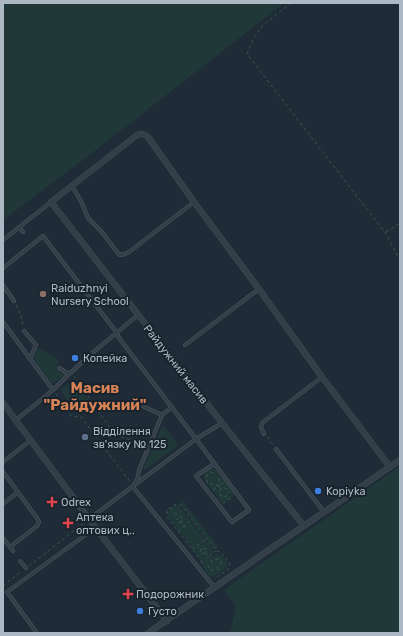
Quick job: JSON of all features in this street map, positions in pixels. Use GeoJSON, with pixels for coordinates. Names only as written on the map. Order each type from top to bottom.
{"type":"FeatureCollection","features":[{"type":"Feature","properties":{"kind":"street"},"geometry":{"type":"LineString","coordinates":[[51,202],[135,137],[145,134],[322,377],[390,467]]}},
{"type":"Feature","properties":{"kind":"street","name":"Райдужний масив"},"geometry":{"type":"LineString","coordinates":[[51,202],[222,423],[304,526]]}},
{"type":"Feature","properties":{"kind":"street"},"geometry":{"type":"LineString","coordinates":[[3,405],[16,420],[167,621]]}},
{"type":"Feature","properties":{"kind":"street"},"geometry":{"type":"LineString","coordinates":[[148,633],[400,460]]}},
{"type":"Feature","properties":{"kind":"lane"},"geometry":{"type":"LineString","coordinates":[[72,186],[81,201],[88,218],[101,231],[120,255],[127,253],[194,202]]}},
{"type":"Feature","properties":{"kind":"lane"},"geometry":{"type":"LineString","coordinates":[[3,240],[51,202]]}},
{"type":"Feature","properties":{"kind":"lane"},"geometry":{"type":"LineString","coordinates":[[19,227],[23,232]]}},
{"type":"Feature","properties":{"kind":"lane"},"geometry":{"type":"LineString","coordinates":[[3,268],[43,236],[249,510],[232,522],[196,476],[214,464]]}},
{"type":"Feature","properties":{"kind":"lane"},"geometry":{"type":"LineString","coordinates":[[30,241],[33,244]]}},
{"type":"Feature","properties":{"kind":"lane"},"geometry":{"type":"LineString","coordinates":[[3,285],[14,301]]}},
{"type":"Feature","properties":{"kind":"lane"},"geometry":{"type":"LineString","coordinates":[[185,345],[259,289]]}},
{"type":"Feature","properties":{"kind":"lane"},"geometry":{"type":"LineString","coordinates":[[16,420],[54,390],[70,373],[138,315]]}},
{"type":"Feature","properties":{"kind":"lane"},"geometry":{"type":"LineString","coordinates":[[3,322],[54,390]]}},
{"type":"Feature","properties":{"kind":"lane"},"geometry":{"type":"LineString","coordinates":[[24,331],[36,345],[30,358]]}},
{"type":"Feature","properties":{"kind":"lane"},"geometry":{"type":"LineString","coordinates":[[59,368],[70,373]]}},
{"type":"Feature","properties":{"kind":"lane"},"geometry":{"type":"LineString","coordinates":[[264,434],[261,427],[262,423],[322,377]]}},
{"type":"Feature","properties":{"kind":"lane"},"geometry":{"type":"LineString","coordinates":[[140,405],[162,415]]}},
{"type":"Feature","properties":{"kind":"lane"},"geometry":{"type":"LineString","coordinates":[[133,487],[162,415],[172,407]]}},
{"type":"Feature","properties":{"kind":"lane"},"geometry":{"type":"LineString","coordinates":[[89,519],[196,439],[222,423]]}},
{"type":"Feature","properties":{"kind":"lane"},"geometry":{"type":"LineString","coordinates":[[3,462],[31,440]]}},
{"type":"Feature","properties":{"kind":"lane"},"geometry":{"type":"LineString","coordinates":[[276,449],[324,512]]}},
{"type":"Feature","properties":{"kind":"lane"},"geometry":{"type":"LineString","coordinates":[[3,472],[39,522],[37,526],[10,547]]}},
{"type":"Feature","properties":{"kind":"lane"},"geometry":{"type":"LineString","coordinates":[[133,487],[215,588]]}},
{"type":"Feature","properties":{"kind":"lane"},"geometry":{"type":"LineString","coordinates":[[3,504],[18,492]]}},
{"type":"Feature","properties":{"kind":"lane"},"geometry":{"type":"LineString","coordinates":[[37,633],[7,592],[95,527]]}},
{"type":"Feature","properties":{"kind":"lane"},"geometry":{"type":"LineString","coordinates":[[3,538],[13,552]]}},
{"type":"Feature","properties":{"kind":"lane"},"geometry":{"type":"LineString","coordinates":[[20,561],[26,568]]}},
{"type":"Feature","properties":{"kind":"path"},"geometry":{"type":"LineString","coordinates":[[291,3],[263,25],[254,37],[247,54],[385,232],[400,260]]}},
{"type":"Feature","properties":{"kind":"path"},"geometry":{"type":"LineString","coordinates":[[385,232],[400,223]]}},
{"type":"Feature","properties":{"kind":"path"},"geometry":{"type":"LineString","coordinates":[[14,301],[21,315],[24,331]]}},
{"type":"Feature","properties":{"kind":"path"},"geometry":{"type":"LineString","coordinates":[[70,373],[115,435],[150,446]]}},
{"type":"Feature","properties":{"kind":"path"},"geometry":{"type":"LineString","coordinates":[[54,390],[71,416],[81,417],[133,487]]}},
{"type":"Feature","properties":{"kind":"path"},"geometry":{"type":"LineString","coordinates":[[264,434],[276,449]]}},
{"type":"Feature","properties":{"kind":"path"},"geometry":{"type":"LineString","coordinates":[[204,474],[211,469]]}},
{"type":"Feature","properties":{"kind":"path"},"geometry":{"type":"LineString","coordinates":[[215,469],[220,475],[219,486],[221,489],[220,495],[217,497]]}},
{"type":"Feature","properties":{"kind":"path"},"geometry":{"type":"LineString","coordinates":[[208,471],[220,475]]}},
{"type":"Feature","properties":{"kind":"path"},"geometry":{"type":"LineString","coordinates":[[207,483],[208,471]]}},
{"type":"Feature","properties":{"kind":"path"},"geometry":{"type":"LineString","coordinates":[[204,479],[212,491],[225,481]]}},
{"type":"Feature","properties":{"kind":"path"},"geometry":{"type":"LineString","coordinates":[[207,483],[219,486]]}},
{"type":"Feature","properties":{"kind":"path"},"geometry":{"type":"LineString","coordinates":[[221,489],[225,488],[228,490],[229,493],[227,496]]}},
{"type":"Feature","properties":{"kind":"path"},"geometry":{"type":"LineString","coordinates":[[220,495],[223,497],[227,496]]}},
{"type":"Feature","properties":{"kind":"path"},"geometry":{"type":"LineString","coordinates":[[227,496],[230,500]]}},
{"type":"Feature","properties":{"kind":"path"},"geometry":{"type":"LineString","coordinates":[[220,502],[224,503],[234,496]]}},
{"type":"Feature","properties":{"kind":"path"},"geometry":{"type":"LineString","coordinates":[[202,562],[167,517],[167,510],[174,505],[181,505],[216,552]]}},
{"type":"Feature","properties":{"kind":"path"},"geometry":{"type":"LineString","coordinates":[[171,508],[178,518],[178,521],[181,521]]}},
{"type":"Feature","properties":{"kind":"path"},"geometry":{"type":"LineString","coordinates":[[178,518],[180,516],[183,520],[181,521],[186,528]]}},
{"type":"Feature","properties":{"kind":"path"},"geometry":{"type":"LineString","coordinates":[[3,586],[89,519]]}},
{"type":"Feature","properties":{"kind":"path"},"geometry":{"type":"LineString","coordinates":[[178,531],[192,520]]}},
{"type":"Feature","properties":{"kind":"path"},"geometry":{"type":"LineString","coordinates":[[192,549],[206,538]]}},
{"type":"Feature","properties":{"kind":"path"},"geometry":{"type":"LineString","coordinates":[[198,544],[201,548],[207,549],[206,554]]}},
{"type":"Feature","properties":{"kind":"path"},"geometry":{"type":"LineString","coordinates":[[197,556],[200,553],[201,548]]}},
{"type":"Feature","properties":{"kind":"path"},"geometry":{"type":"LineString","coordinates":[[201,568],[202,562],[216,552],[221,552],[230,564],[229,569],[222,574],[216,578],[209,579]]}},
{"type":"Feature","properties":{"kind":"path"},"geometry":{"type":"LineString","coordinates":[[200,553],[206,554],[212,562]]}},
{"type":"Feature","properties":{"kind":"path"},"geometry":{"type":"LineString","coordinates":[[219,559],[221,565],[211,570],[209,569],[209,565],[212,562],[219,559]]}},
{"type":"Feature","properties":{"kind":"path"},"geometry":{"type":"LineString","coordinates":[[217,568],[222,574]]}},
{"type":"Feature","properties":{"kind":"green space"},"geometry":{"type":"Polygon","coordinates":[[[3,3],[284,3],[87,157],[3,220],[3,3]]]}},
{"type":"Feature","properties":{"kind":"green space"},"geometry":{"type":"Polygon","coordinates":[[[37,347],[59,360],[55,369],[65,375],[52,384],[33,358],[37,347]]]}},
{"type":"Feature","properties":{"kind":"green space"},"geometry":{"type":"Polygon","coordinates":[[[73,380],[92,404],[79,415],[60,390],[73,380]]]}},
{"type":"Feature","properties":{"kind":"green space"},"geometry":{"type":"Polygon","coordinates":[[[163,425],[177,443],[176,447],[145,470],[143,468],[163,425]]]}},
{"type":"Feature","properties":{"kind":"green space"},"geometry":{"type":"Polygon","coordinates":[[[400,466],[400,633],[230,633],[236,606],[224,590],[400,466]]]}},
{"type":"Feature","properties":{"kind":"green space"},"geometry":{"type":"Polygon","coordinates":[[[211,469],[215,469],[234,492],[234,496],[224,503],[221,502],[204,479],[204,474],[211,469]]]}},
{"type":"Feature","properties":{"kind":"green space"},"geometry":{"type":"Polygon","coordinates":[[[182,500],[218,547],[215,550],[179,502],[182,500]]]}},
{"type":"Feature","properties":{"kind":"green space"},"geometry":{"type":"Polygon","coordinates":[[[175,506],[180,507],[215,552],[202,561],[168,516],[168,511],[175,506]]]}},
{"type":"Feature","properties":{"kind":"green space"},"geometry":{"type":"Polygon","coordinates":[[[215,554],[220,554],[228,563],[227,567],[213,577],[210,577],[202,567],[203,562],[215,554]]]}},
{"type":"Feature","properties":{"kind":"place","name":"Raiduzhnyi Nursery School"},"geometry":{"type":"Point","coordinates":[43,294]}},
{"type":"Feature","properties":{"kind":"place","name":"Копейка"},"geometry":{"type":"Point","coordinates":[75,358]}},
{"type":"Feature","properties":{"kind":"place","name":"Відділення зв'язку № 125"},"geometry":{"type":"Point","coordinates":[85,437]}},
{"type":"Feature","properties":{"kind":"place","name":"Kopiyka"},"geometry":{"type":"Point","coordinates":[318,491]}},
{"type":"Feature","properties":{"kind":"place","name":"Odrex"},"geometry":{"type":"Point","coordinates":[52,502]}},
{"type":"Feature","properties":{"kind":"place","name":"Аптека оптових ц‥"},"geometry":{"type":"Point","coordinates":[68,523]}},
{"type":"Feature","properties":{"kind":"place","name":"Подорожник"},"geometry":{"type":"Point","coordinates":[128,594]}},
{"type":"Feature","properties":{"kind":"place","name":"Густо"},"geometry":{"type":"Point","coordinates":[140,611]}},
{"type":"Feature","properties":{"kind":"district","name":"Масив \"Райдужний\""},"geometry":{"type":"Point","coordinates":[95,396]}}]}
